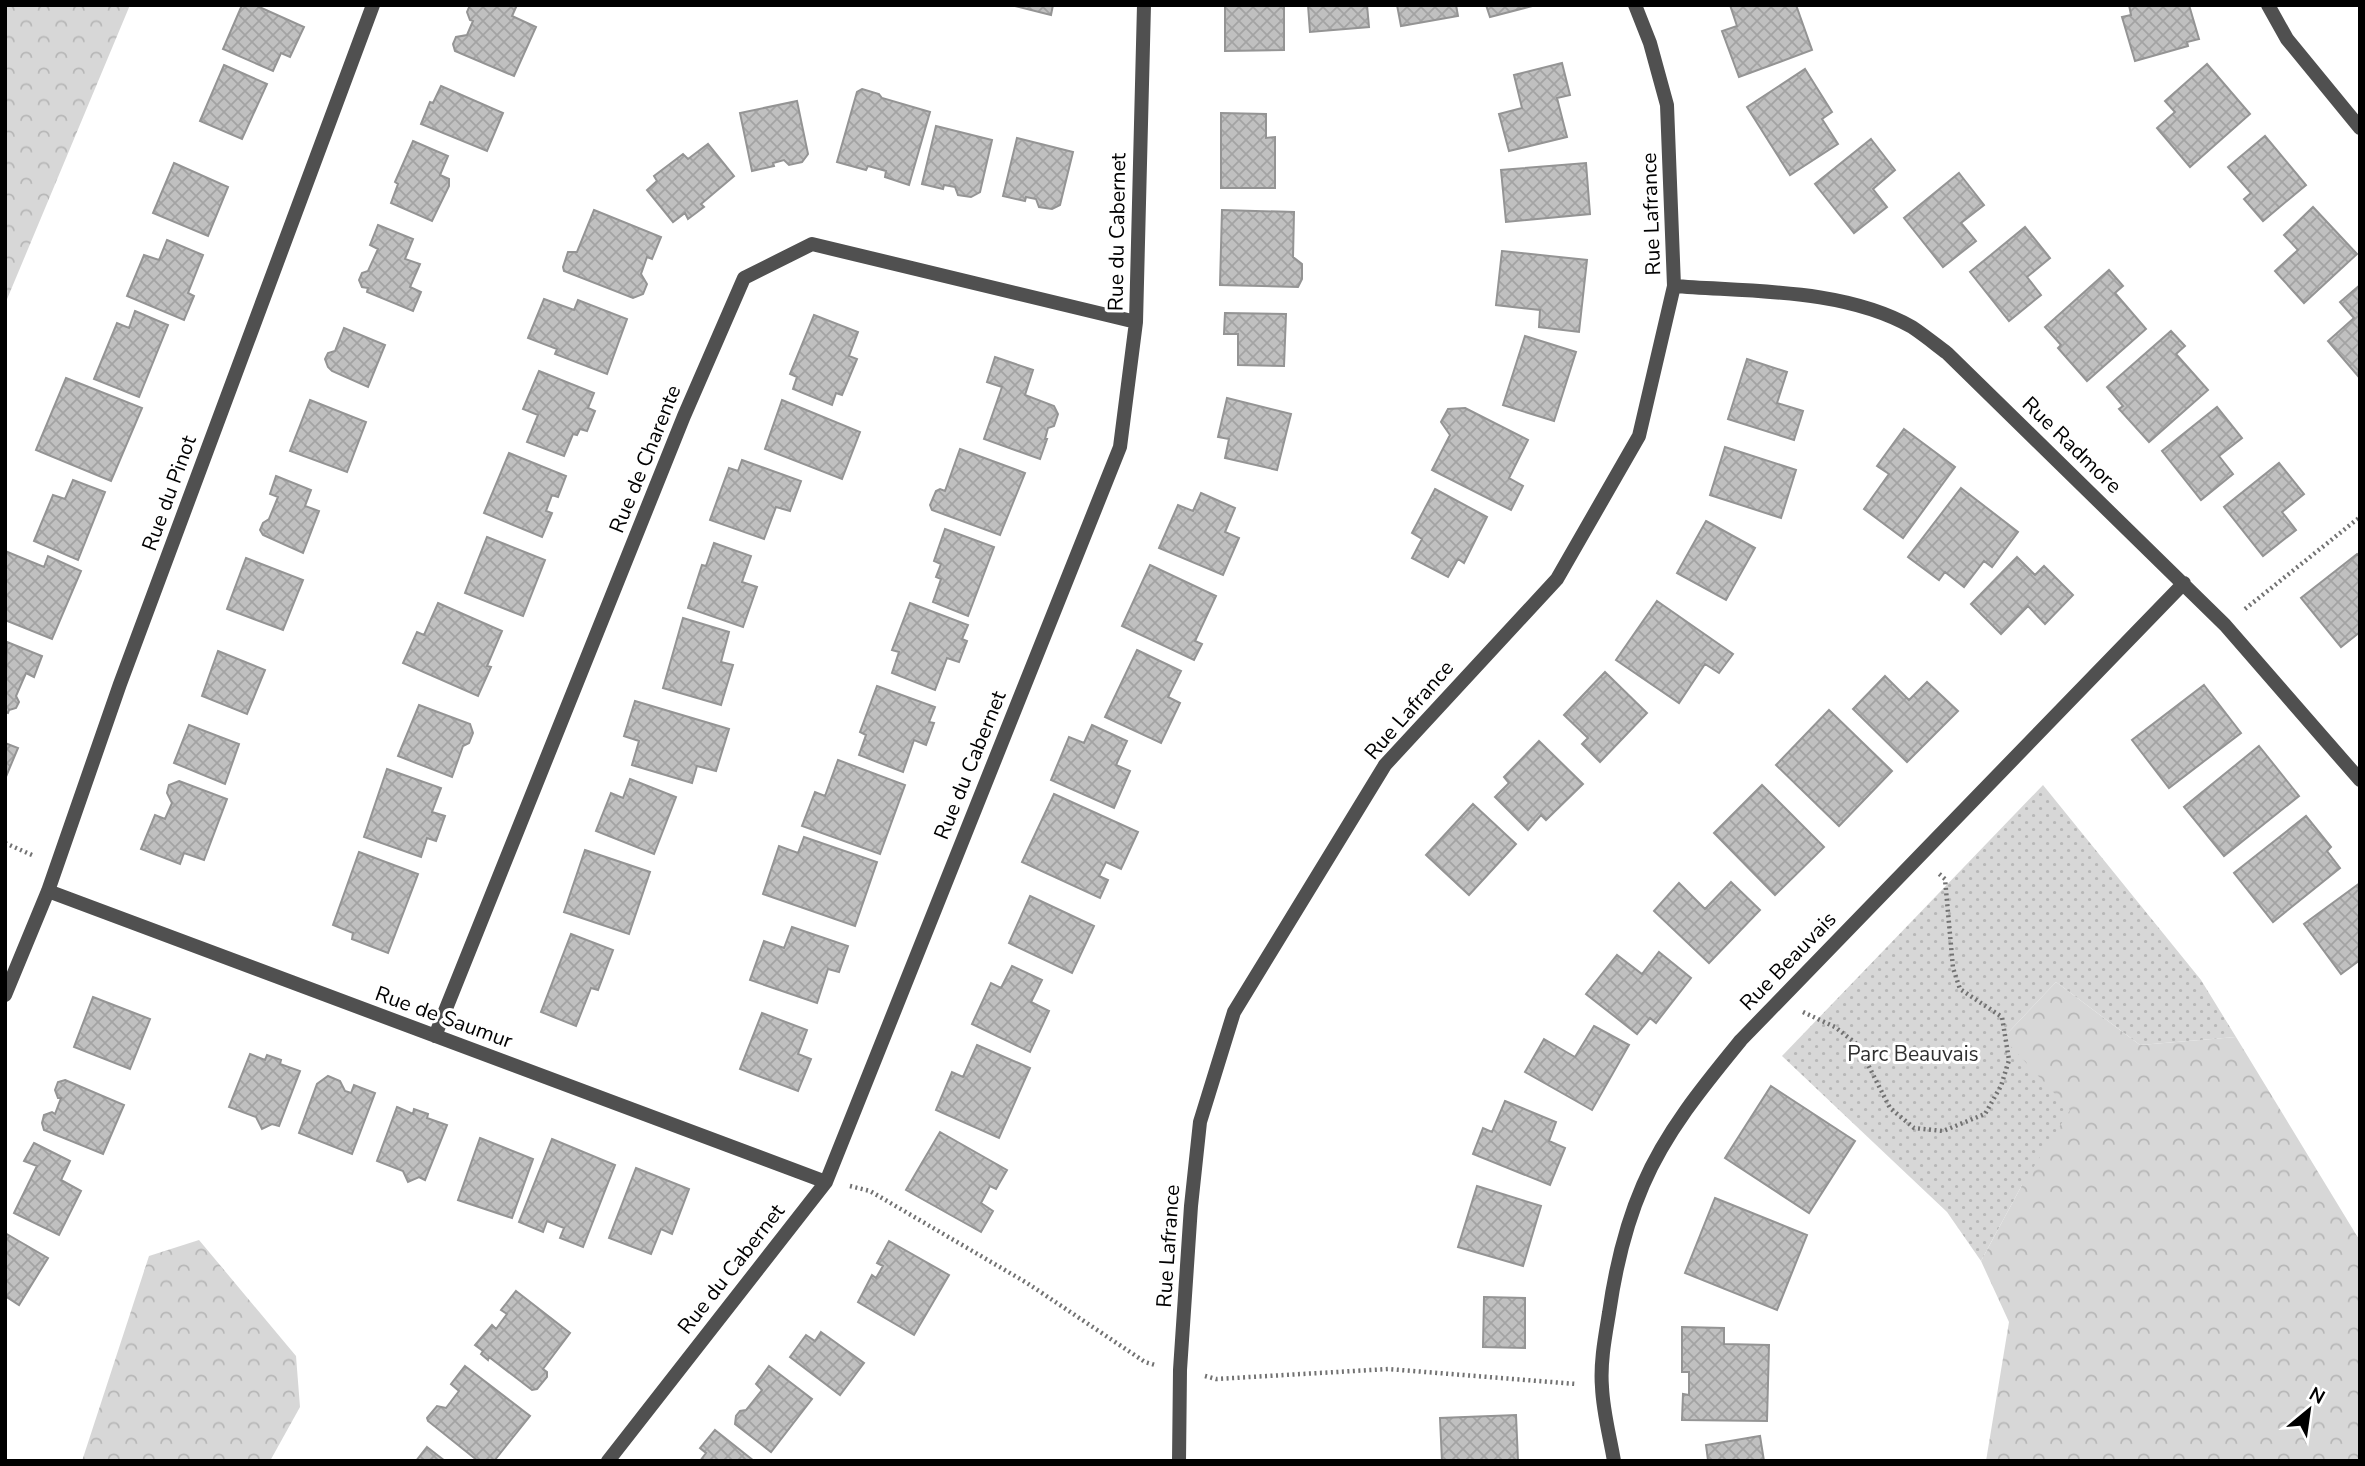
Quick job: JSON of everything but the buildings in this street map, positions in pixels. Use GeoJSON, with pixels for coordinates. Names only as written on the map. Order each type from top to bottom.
{"type":"FeatureCollection","features":[{"type":"Feature","properties":{"kind":"street","name":"Rue du Pinot"},"geometry":{"type":"LineString","coordinates":[[5,995],[48,891],[120,684],[373,5]]}},
{"type":"Feature","properties":{"kind":"street","name":"Rue du Cabernet"},"geometry":{"type":"LineString","coordinates":[[608,1461],[826,1182],[1120,447],[1136,322],[1144,5]]}},
{"type":"Feature","properties":{"kind":"street","name":"Rue Lafrance"},"geometry":{"type":"LineString","coordinates":[[1179,1461],[1180,1370],[1191,1206],[1200,1122],[1234,1012],[1385,765],[1557,579],[1639,436],[1674,286],[1667,105],[1650,43],[1636,5]]}},
{"type":"Feature","properties":{"kind":"street"},"geometry":{"type":"LineString","coordinates":[[2268,5],[2287,39],[2360,128]]}},
{"type":"Feature","properties":{"kind":"street","name":"Rue de Charente"},"geometry":{"type":"LineString","coordinates":[[435,1036],[684,416],[744,278],[812,244],[1136,322]]}},
{"type":"Feature","properties":{"kind":"street","name":"Rue Radmore"},"geometry":{"type":"LineString","coordinates":[[1674,286],[1819,296],[1871,311],[1911,327],[1947,353],[2184,583],[2225,625],[2360,780]]}},
{"type":"Feature","properties":{"kind":"street","name":"Rue Beauvais"},"geometry":{"type":"LineString","coordinates":[[1614,1461],[1601,1387],[1611,1300],[1625,1239],[1643,1184],[1673,1132],[1701,1089],[1741,1040],[2184,583]]}},
{"type":"Feature","properties":{"kind":"street","name":"Rue de Saumur"},"geometry":{"type":"LineString","coordinates":[[48,891],[826,1182]]}},
{"type":"Feature","properties":{"kind":"path"},"geometry":{"type":"LineString","coordinates":[[2225,625],[2360,517]]}},
{"type":"Feature","properties":{"kind":"path"},"geometry":{"type":"LineString","coordinates":[[1780,1001],[1835,1027],[1858,1045],[1890,1108],[1914,1128],[1943,1131],[1985,1114],[2000,1086],[2009,1060],[2001,1017],[1960,989],[1953,968],[1945,879],[1920,855]]}},
{"type":"Feature","properties":{"kind":"path"},"geometry":{"type":"LineString","coordinates":[[826,1182],[870,1191],[1027,1283],[1145,1362],[1216,1379],[1388,1369],[1601,1387]]}},
{"type":"Feature","properties":{"kind":"green space"},"geometry":{"type":"Polygon","coordinates":[[[5,5],[130,5],[5,304],[5,5]]]}},
{"type":"Feature","properties":{"kind":"green space","name":"Parc Beauvais"},"geometry":{"type":"Polygon","coordinates":[[[2043,785],[2201,980],[2236,1037],[2140,1045],[2056,982],[2003,1038],[2070,1110],[2022,1185],[1981,1261],[1947,1212],[1782,1056],[2043,785]]]}},
{"type":"Feature","properties":{"kind":"green space"},"geometry":{"type":"Polygon","coordinates":[[[2056,982],[2140,1045],[2236,1037],[2360,1241],[2360,1461],[1986,1461],[2009,1322],[1981,1261],[2022,1185],[2003,1038],[2056,982]]]}},
{"type":"Feature","properties":{"kind":"green space"},"geometry":{"type":"Polygon","coordinates":[[[199,1240],[296,1356],[300,1407],[270,1461],[82,1461],[149,1256],[199,1240]]]}}]}
